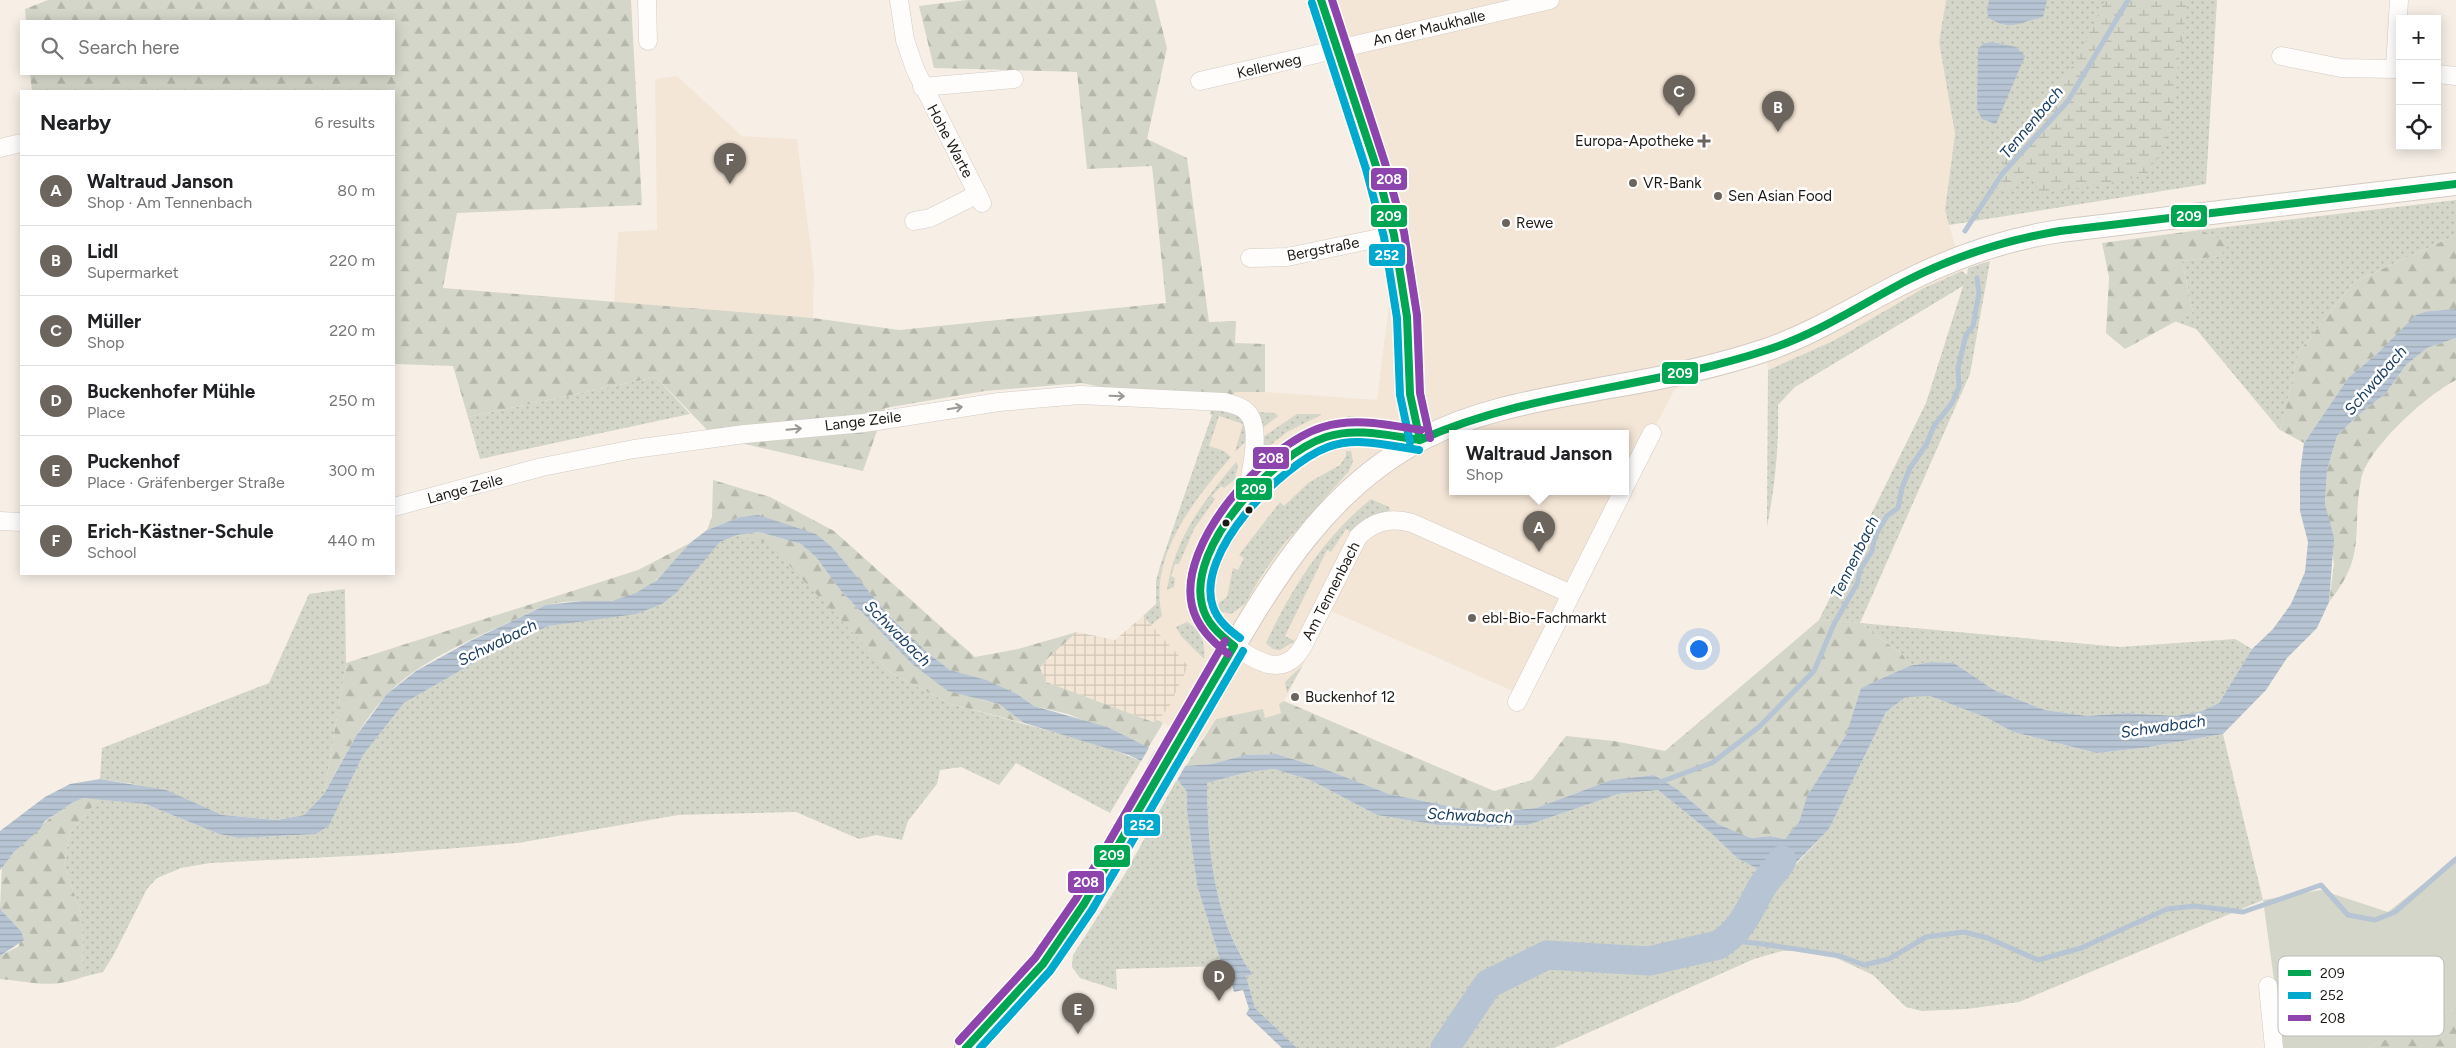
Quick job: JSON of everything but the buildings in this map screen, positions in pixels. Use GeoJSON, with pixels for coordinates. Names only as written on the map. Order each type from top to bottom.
{"type":"FeatureCollection","features":[{"type":"Feature","properties":{"kind":"main road"},"geometry":{"type":"LineString","coordinates":[[966,1048],[1043,964],[1084,904],[1285,562],[1327,511],[1361,480],[1420,440],[1463,421],[1505,408],[1551,397],[1687,372],[1769,349],[1804,335],[1908,280],[1948,262],[2011,240],[2060,230],[2456,184]]}},
{"type":"Feature","properties":{"kind":"street"},"geometry":{"type":"LineString","coordinates":[[647,0],[648,40]]}},
{"type":"Feature","properties":{"kind":"street","name":"Hohe Warte"},"geometry":{"type":"LineString","coordinates":[[900,0],[905,40],[922,87],[980,199],[914,221]]}},
{"type":"Feature","properties":{"kind":"street"},"geometry":{"type":"LineString","coordinates":[[1321,0],[1376,166],[1394,234],[1407,317],[1410,394],[1420,440]]}},
{"type":"Feature","properties":{"kind":"street","name":"An der Maukhalle"},"geometry":{"type":"LineString","coordinates":[[1337,50],[1550,0]]}},
{"type":"Feature","properties":{"kind":"street"},"geometry":{"type":"LineString","coordinates":[[2398,60],[2399,0]]}},
{"type":"Feature","properties":{"kind":"street","name":"Kellerweg"},"geometry":{"type":"LineString","coordinates":[[1200,81],[1337,50]]}},
{"type":"Feature","properties":{"kind":"street"},"geometry":{"type":"LineString","coordinates":[[2280,56],[2342,68],[2396,69]]}},
{"type":"Feature","properties":{"kind":"street"},"geometry":{"type":"LineString","coordinates":[[2441,74],[2456,76]]}},
{"type":"Feature","properties":{"kind":"street","name":"Hohe Warte"},"geometry":{"type":"LineString","coordinates":[[922,87],[1014,79]]}},
{"type":"Feature","properties":{"kind":"street"},"geometry":{"type":"LineString","coordinates":[[0,148],[20,143]]}},
{"type":"Feature","properties":{"kind":"street","name":"Bergstraße"},"geometry":{"type":"LineString","coordinates":[[1250,258],[1288,257],[1394,234]]}},
{"type":"Feature","properties":{"kind":"street","name":"Lange Zeile"},"geometry":{"type":"LineString","coordinates":[[395,507],[542,467],[634,449],[746,434],[864,423],[999,402],[1080,395],[1224,402],[1242,408],[1250,415],[1253,422],[1255,439],[1246,500]]}},
{"type":"Feature","properties":{"kind":"street"},"geometry":{"type":"LineString","coordinates":[[1629,478],[1652,433]]}},
{"type":"Feature","properties":{"kind":"street"},"geometry":{"type":"LineString","coordinates":[[1517,702],[1621,495]]}},
{"type":"Feature","properties":{"kind":"street"},"geometry":{"type":"LineString","coordinates":[[0,520],[20,522]]}},
{"type":"Feature","properties":{"kind":"street","name":"Am Tennenbach"},"geometry":{"type":"LineString","coordinates":[[1234,646],[1252,659],[1265,664],[1282,664],[1292,659],[1303,646],[1358,537],[1371,526],[1386,520],[1412,523],[1571,594]]}},
{"type":"Feature","properties":{"kind":"street"},"geometry":{"type":"LineString","coordinates":[[2268,986],[2274,1048]]}},
{"type":"Feature","properties":{"kind":"shaded area"},"geometry":{"type":"Polygon","coordinates":[[[1318,0],[1946,0],[1939,42],[1955,134],[1945,210],[1962,271],[1924,288],[1833,341],[1768,370],[1767,363],[1675,389],[1629,475],[1629,430],[1449,430],[1449,495],[1619,495],[1515,692],[1331,611],[1284,701],[1279,704],[1282,713],[1265,718],[1263,710],[1216,719],[1199,743],[1158,720],[1176,694],[1176,688],[1187,666],[1143,616],[1156,604],[1156,581],[1212,415],[1210,414],[1211,408],[1236,392],[1265,392],[1377,400],[1397,240],[1318,0]]]}},
{"type":"Feature","properties":{"kind":"shaded area"},"geometry":{"type":"Polygon","coordinates":[[[677,76],[742,136],[797,139],[814,272],[813,318],[614,303],[618,232],[657,230],[655,79],[677,76]]]}},
{"type":"Feature","properties":{"kind":"shaded area"},"geometry":{"type":"Polygon","coordinates":[[[1143,616],[1188,666],[1169,707],[1158,720],[1153,722],[1046,682],[1040,669],[1049,657],[1077,632],[1115,640],[1143,616]]]}},
{"type":"Feature","properties":{"kind":"green space"},"geometry":{"type":"Polygon","coordinates":[[[48,0],[631,0],[642,205],[457,213],[443,288],[813,318],[899,330],[1166,303],[1152,166],[1087,169],[1077,72],[934,68],[919,6],[967,0],[1155,0],[1167,48],[1147,139],[1187,158],[1209,322],[1236,321],[1235,343],[1265,344],[1265,392],[1236,392],[1211,408],[1081,383],[985,391],[885,408],[863,471],[714,437],[656,377],[468,417],[453,366],[395,364],[395,90],[32,90],[30,75],[395,75],[395,20],[26,20],[25,9],[48,0]]]}},
{"type":"Feature","properties":{"kind":"green space"},"geometry":{"type":"Polygon","coordinates":[[[1946,0],[2217,0],[2206,184],[1949,225],[1945,210],[1955,134],[1939,42],[1946,0]]]}},
{"type":"Feature","properties":{"kind":"green space"},"geometry":{"type":"Polygon","coordinates":[[[2105,0],[2188,0],[2166,145],[2146,175],[2110,183],[2038,194],[2035,174],[2029,174],[2009,194],[1989,183],[2076,61],[2105,0]]]}},
{"type":"Feature","properties":{"kind":"green space"},"geometry":{"type":"Polygon","coordinates":[[[2456,200],[2456,235],[2354,282],[2299,352],[2280,430],[2196,329],[2174,321],[2193,312],[2182,261],[2220,256],[2229,243],[2200,230],[2456,200]]]}},
{"type":"Feature","properties":{"kind":"green space"},"geometry":{"type":"Polygon","coordinates":[[[2200,230],[2230,243],[2220,256],[2182,261],[2193,312],[2125,349],[2106,333],[2109,277],[2102,243],[2200,230]]]}},
{"type":"Feature","properties":{"kind":"green space"},"geometry":{"type":"Polygon","coordinates":[[[2456,235],[2456,309],[2429,311],[2349,377],[2304,443],[2280,430],[2299,352],[2354,282],[2456,235]]]}},
{"type":"Feature","properties":{"kind":"green space"},"geometry":{"type":"Polygon","coordinates":[[[1990,261],[1970,374],[1860,623],[1819,620],[1926,403],[1963,286],[1795,387],[1778,405],[1776,466],[1767,527],[1768,370],[1833,341],[1924,288],[1962,271],[1967,275],[1968,268],[1990,261]]]}},
{"type":"Feature","properties":{"kind":"green space"},"geometry":{"type":"Polygon","coordinates":[[[2456,338],[2456,380],[2430,397],[2400,423],[2374,453],[2366,467],[2361,480],[2358,498],[2354,556],[2341,585],[2329,602],[2334,564],[2325,504],[2327,470],[2337,436],[2356,417],[2386,393],[2406,365],[2427,348],[2456,338]]]}},
{"type":"Feature","properties":{"kind":"green space"},"geometry":{"type":"Polygon","coordinates":[[[656,377],[690,414],[480,459],[468,417],[656,377]]]}},
{"type":"Feature","properties":{"kind":"green space"},"geometry":{"type":"Polygon","coordinates":[[[1211,408],[1244,416],[1249,438],[1235,452],[1243,424],[1219,416],[1209,446],[1224,451],[1231,457],[1190,510],[1168,550],[1159,594],[1162,616],[1151,625],[1143,616],[1156,604],[1156,581],[1160,566],[1212,415],[1210,414],[1211,408]]]}},
{"type":"Feature","properties":{"kind":"green space"},"geometry":{"type":"Polygon","coordinates":[[[1254,412],[1275,413],[1278,416],[1260,430],[1254,412]]]}},
{"type":"Feature","properties":{"kind":"green space"},"geometry":{"type":"Polygon","coordinates":[[[1297,414],[1321,415],[1287,432],[1258,455],[1260,439],[1297,414]]]}},
{"type":"Feature","properties":{"kind":"green space"},"geometry":{"type":"Polygon","coordinates":[[[1348,416],[1381,420],[1357,424],[1346,420],[1348,416]]]}},
{"type":"Feature","properties":{"kind":"green space"},"geometry":{"type":"Polygon","coordinates":[[[1346,451],[1351,451],[1353,461],[1349,471],[1283,545],[1245,604],[1231,614],[1218,611],[1219,603],[1227,597],[1233,568],[1238,570],[1244,558],[1239,555],[1280,502],[1284,506],[1308,483],[1340,465],[1346,456],[1346,451]]]}},
{"type":"Feature","properties":{"kind":"green space"},"geometry":{"type":"Polygon","coordinates":[[[1236,462],[1238,465],[1235,479],[1224,488],[1221,486],[1212,496],[1215,499],[1194,529],[1179,564],[1175,564],[1171,576],[1175,578],[1174,587],[1167,590],[1177,553],[1192,521],[1212,491],[1236,462]]]}},
{"type":"Feature","properties":{"kind":"green space"},"geometry":{"type":"Polygon","coordinates":[[[713,480],[770,497],[834,531],[975,657],[1018,649],[1077,632],[1049,657],[1040,668],[1046,682],[1153,722],[1158,720],[1163,723],[1148,748],[1068,714],[1034,706],[1017,694],[986,681],[950,670],[928,653],[888,616],[834,549],[758,515],[740,517],[707,530],[712,517],[713,480]]]}},
{"type":"Feature","properties":{"kind":"green space"},"geometry":{"type":"Polygon","coordinates":[[[1371,499],[1389,507],[1390,511],[1369,519],[1352,533],[1346,529],[1331,552],[1327,550],[1285,636],[1295,641],[1280,650],[1273,649],[1266,643],[1310,565],[1338,530],[1371,499]]]}},
{"type":"Feature","properties":{"kind":"green space"},"geometry":{"type":"Polygon","coordinates":[[[759,532],[801,544],[816,557],[841,591],[912,664],[981,700],[999,704],[1024,723],[951,704],[891,673],[768,543],[737,535],[759,532]]]}},
{"type":"Feature","properties":{"kind":"green space"},"geometry":{"type":"Polygon","coordinates":[[[737,535],[768,542],[891,673],[951,704],[1101,745],[1141,761],[1110,813],[1016,763],[999,785],[961,767],[940,770],[937,784],[908,821],[902,840],[876,835],[859,839],[796,812],[678,815],[518,843],[370,855],[210,863],[181,868],[157,878],[147,889],[103,972],[83,977],[82,916],[64,865],[70,832],[99,799],[145,804],[219,834],[239,838],[316,834],[329,826],[363,755],[404,703],[510,642],[549,626],[574,622],[704,559],[720,542],[737,535]]]}},
{"type":"Feature","properties":{"kind":"green space"},"geometry":{"type":"Polygon","coordinates":[[[690,543],[665,572],[634,595],[609,601],[569,602],[540,608],[460,645],[412,673],[387,695],[368,718],[352,742],[324,794],[346,663],[638,570],[690,543]]]}},
{"type":"Feature","properties":{"kind":"green space"},"geometry":{"type":"Polygon","coordinates":[[[345,589],[346,663],[324,794],[304,815],[277,820],[222,815],[134,784],[100,779],[102,748],[269,683],[309,594],[345,589]]]}},
{"type":"Feature","properties":{"kind":"green space"},"geometry":{"type":"Polygon","coordinates":[[[1819,620],[1860,623],[1903,655],[1909,666],[1861,688],[1846,735],[1807,796],[1799,822],[1785,839],[1770,836],[1751,838],[1718,824],[1677,789],[1654,775],[1611,780],[1536,808],[1483,813],[1389,794],[1322,768],[1276,754],[1246,755],[1211,764],[1186,766],[1216,719],[1263,709],[1265,718],[1281,713],[1279,704],[1284,701],[1494,791],[1532,780],[1566,736],[1614,741],[1665,751],[1819,620]]]}},
{"type":"Feature","properties":{"kind":"green space"},"geometry":{"type":"Polygon","coordinates":[[[1187,622],[1196,629],[1202,638],[1204,659],[1181,636],[1176,627],[1187,622]]]}},
{"type":"Feature","properties":{"kind":"green space"},"geometry":{"type":"Polygon","coordinates":[[[1860,623],[2120,647],[2235,639],[2252,649],[2219,703],[2202,711],[2176,716],[2128,713],[2087,716],[2045,710],[1994,690],[1954,663],[1931,662],[1909,666],[1903,655],[1860,623]]]}},
{"type":"Feature","properties":{"kind":"green space"},"geometry":{"type":"Polygon","coordinates":[[[1303,665],[1287,693],[1285,682],[1303,665]]]}},
{"type":"Feature","properties":{"kind":"green space"},"geometry":{"type":"Polygon","coordinates":[[[1930,696],[1987,718],[2013,732],[2095,753],[2143,748],[2223,734],[2263,900],[2019,1002],[1966,1009],[1922,1011],[1906,1007],[1873,975],[1834,957],[1807,951],[1782,951],[1754,959],[1554,1048],[1297,1048],[1255,1008],[1246,976],[1252,973],[1247,967],[1228,928],[1216,888],[1208,826],[1207,783],[1248,772],[1274,769],[1310,780],[1377,815],[1437,825],[1489,827],[1528,825],[1618,794],[1658,790],[1711,833],[1737,858],[1765,873],[1760,889],[1771,891],[1829,829],[1886,712],[1906,697],[1930,696]]]}},
{"type":"Feature","properties":{"kind":"green space"},"geometry":{"type":"Polygon","coordinates":[[[1177,779],[1187,792],[1187,811],[1197,885],[1222,966],[1116,969],[1117,990],[1080,978],[1072,967],[1073,955],[1125,874],[1177,779]]]}},
{"type":"Feature","properties":{"kind":"green space"},"geometry":{"type":"Polygon","coordinates":[[[83,798],[99,799],[70,832],[64,865],[82,916],[83,977],[72,981],[51,984],[0,979],[0,956],[19,946],[21,931],[0,909],[2,866],[50,818],[83,798]]]}},
{"type":"Feature","properties":{"kind":"green space"},"geometry":{"type":"Polygon","coordinates":[[[2456,858],[2456,1008],[2444,1013],[2444,956],[2278,956],[2278,1036],[2393,1036],[2366,1048],[2278,1048],[2275,987],[2263,900],[2321,890],[2388,912],[2456,858]]]}},
{"type":"Feature","properties":{"kind":"green space"},"geometry":{"type":"Polygon","coordinates":[[[2456,1008],[2456,1048],[2366,1048],[2393,1036],[2444,1036],[2444,1013],[2456,1008]]]}},
{"type":"Feature","properties":{"kind":"water"},"geometry":{"type":"Polygon","coordinates":[[[1989,0],[2047,0],[2043,17],[2010,25],[1989,18],[1987,12],[1989,0]]]}},
{"type":"Feature","properties":{"kind":"water"},"geometry":{"type":"Polygon","coordinates":[[[1991,42],[2016,47],[2025,56],[1996,124],[1982,119],[1977,109],[1978,49],[1983,44],[1991,42]]]}},
{"type":"Feature","properties":{"kind":"water"},"geometry":{"type":"Polygon","coordinates":[[[2456,309],[2456,338],[2427,348],[2406,365],[2386,393],[2356,417],[2337,436],[2327,470],[2325,504],[2334,538],[2329,602],[2317,628],[2287,658],[2266,690],[2223,734],[2143,748],[2096,753],[2013,732],[1987,718],[1930,696],[1906,697],[1886,712],[1829,829],[1788,871],[1765,873],[1737,858],[1711,833],[1658,790],[1618,794],[1528,825],[1489,827],[1437,825],[1377,815],[1310,780],[1274,769],[1248,772],[1207,783],[1210,847],[1221,908],[1237,948],[1253,974],[1246,976],[1255,1008],[1297,1048],[1282,1048],[1246,1014],[1249,1009],[1243,990],[1234,992],[1227,966],[1222,966],[1197,885],[1187,811],[1187,792],[1177,779],[1129,755],[1024,723],[999,704],[948,691],[912,664],[841,591],[816,557],[801,544],[759,532],[737,535],[720,542],[677,592],[662,604],[636,614],[549,626],[510,642],[404,703],[363,755],[329,826],[316,834],[239,838],[219,834],[145,804],[83,798],[45,821],[40,829],[14,852],[0,870],[0,831],[45,797],[70,784],[100,779],[166,790],[222,815],[277,820],[304,815],[324,794],[356,736],[387,694],[416,671],[472,640],[546,605],[583,601],[612,601],[636,593],[657,580],[690,543],[707,530],[740,517],[758,515],[816,534],[834,549],[889,616],[928,653],[950,670],[986,680],[1017,694],[1034,706],[1107,727],[1186,766],[1211,764],[1246,755],[1276,754],[1322,768],[1389,794],[1483,813],[1536,808],[1611,780],[1654,775],[1677,789],[1718,824],[1751,838],[1770,836],[1785,839],[1799,822],[1807,796],[1846,735],[1861,688],[1909,666],[1931,662],[1954,663],[1994,690],[2045,710],[2087,716],[2128,713],[2176,716],[2202,711],[2219,703],[2252,649],[2273,629],[2291,604],[2305,572],[2308,542],[2300,511],[2300,472],[2304,443],[2349,377],[2378,353],[2416,315],[2429,311],[2456,309]]]}},
{"type":"Feature","properties":{"kind":"water"},"geometry":{"type":"Polygon","coordinates":[[[0,909],[21,931],[24,940],[0,956],[0,909]]]}},
{"type":"Feature","properties":{"kind":"pier"},"geometry":{"type":"Polygon","coordinates":[[[1150,746],[1156,749],[1146,766],[1140,763],[1150,746]]]}},
{"type":"Feature","properties":{"kind":"pier"},"geometry":{"type":"Polygon","coordinates":[[[1158,750],[1187,763],[1176,782],[1148,767],[1158,750]]]}},
{"type":"Feature","properties":{"kind":"waterway","name":"Tennenbach"},"geometry":{"type":"LineString","coordinates":[[1965,231],[2002,174],[2068,101],[2128,0]]}},
{"type":"Feature","properties":{"kind":"waterway","name":"Tennenbach"},"geometry":{"type":"LineString","coordinates":[[1660,782],[1712,763],[1759,727],[1814,671],[1834,624],[1857,584],[1860,570],[1872,551],[1875,536],[1887,516],[1898,508],[1902,488],[1910,468],[1926,445],[1934,426],[1952,403],[1959,387],[1958,368],[1966,335],[1973,326],[1979,293],[1977,278]]}},
{"type":"Feature","properties":{"kind":"waterway"},"geometry":{"type":"LineString","coordinates":[[1726,940],[1840,956],[1864,965],[1889,959],[1926,937],[1964,932],[1988,938],[2038,960],[2081,948],[2167,909],[2195,906],[2243,912],[2321,885],[2348,915],[2375,920],[2395,912],[2456,859]]}},
{"type":"Feature","properties":{"kind":"waterway","name":"Schwabach"},"geometry":{"type":"LineString","coordinates":[[1445,1048],[1488,984],[1547,955],[1649,961],[1718,945],[1739,926],[1763,885],[1782,860]]}},
{"type":"Feature","properties":{"kind":"transit line","name":"209"},"geometry":{"type":"LineString","coordinates":[[1321,0],[1376,166],[1394,235],[1407,317],[1410,394],[1420,440]]}},
{"type":"Feature","properties":{"kind":"transit line","name":"208"},"geometry":{"type":"LineString","coordinates":[[1332,0],[1385,163],[1404,232],[1417,315],[1420,393],[1430,438]]}},
{"type":"Feature","properties":{"kind":"transit line","name":"252"},"geometry":{"type":"LineString","coordinates":[[1312,3],[1366,169],[1384,237],[1397,318],[1400,395],[1410,442]]}},
{"type":"Feature","properties":{"kind":"transit line","name":"209"},"geometry":{"type":"LineString","coordinates":[[1420,440],[1462,424],[1505,411],[1548,400],[1724,363],[1767,350],[1803,336],[1924,272],[1981,250],[2020,239],[2060,231],[2456,184]]}},
{"type":"Feature","properties":{"kind":"transit line","name":"208"},"geometry":{"type":"LineString","coordinates":[[1228,654],[1211,639],[1197,621],[1192,606],[1191,581],[1198,554],[1212,526],[1230,499],[1276,453],[1300,437],[1323,427],[1360,422],[1421,430]]}},
{"type":"Feature","properties":{"kind":"transit line","name":"209"},"geometry":{"type":"LineString","coordinates":[[1234,646],[1210,623],[1202,605],[1201,582],[1208,556],[1221,530],[1239,505],[1260,482],[1283,462],[1305,447],[1326,437],[1361,432],[1420,440]]}},
{"type":"Feature","properties":{"kind":"transit line","name":"252"},"geometry":{"type":"LineString","coordinates":[[1240,638],[1224,625],[1215,612],[1211,585],[1216,562],[1229,537],[1246,513],[1266,491],[1309,457],[1328,447],[1339,444],[1361,442],[1419,450]]}},
{"type":"Feature","properties":{"kind":"transit line","name":"208"},"geometry":{"type":"LineString","coordinates":[[959,1041],[1035,958],[1076,899],[1225,641]]}},
{"type":"Feature","properties":{"kind":"transit line","name":"209"},"geometry":{"type":"LineString","coordinates":[[966,1048],[1043,964],[1084,904],[1234,646]]}},
{"type":"Feature","properties":{"kind":"transit line","name":"252"},"geometry":{"type":"LineString","coordinates":[[980,1048],[1050,971],[1092,910],[1243,651]]}},
{"type":"Feature","properties":{"kind":"place","name":"Müller"},"geometry":{"type":"Point","coordinates":[1679,116]}},
{"type":"Feature","properties":{"kind":"place","name":"Lidl"},"geometry":{"type":"Point","coordinates":[1778,132]}},
{"type":"Feature","properties":{"kind":"place","name":"Europa-Apotheke"},"geometry":{"type":"Point","coordinates":[1704,141]}},
{"type":"Feature","properties":{"kind":"place","name":"VR-Bank"},"geometry":{"type":"Point","coordinates":[1633,183]}},
{"type":"Feature","properties":{"kind":"place","name":"Erich-Kästner-Schule"},"geometry":{"type":"Point","coordinates":[730,184]}},
{"type":"Feature","properties":{"kind":"place","name":"Sen Asian Food"},"geometry":{"type":"Point","coordinates":[1718,196]}},
{"type":"Feature","properties":{"kind":"place","name":"Rewe"},"geometry":{"type":"Point","coordinates":[1506,223]}},
{"type":"Feature","properties":{"kind":"place","name":"Waltraud Janson"},"geometry":{"type":"Point","coordinates":[1539,552]}},
{"type":"Feature","properties":{"kind":"place","name":"ebl-Bio-Fachmarkt"},"geometry":{"type":"Point","coordinates":[1472,618]}},
{"type":"Feature","properties":{"kind":"place","name":"Buckenhof 12"},"geometry":{"type":"Point","coordinates":[1295,697]}},
{"type":"Feature","properties":{"kind":"place","name":"Buckenhofer Mühle"},"geometry":{"type":"Point","coordinates":[1219,1001]}},
{"type":"Feature","properties":{"kind":"place","name":"Puckenhof"},"geometry":{"type":"Point","coordinates":[1078,1034]}}]}
